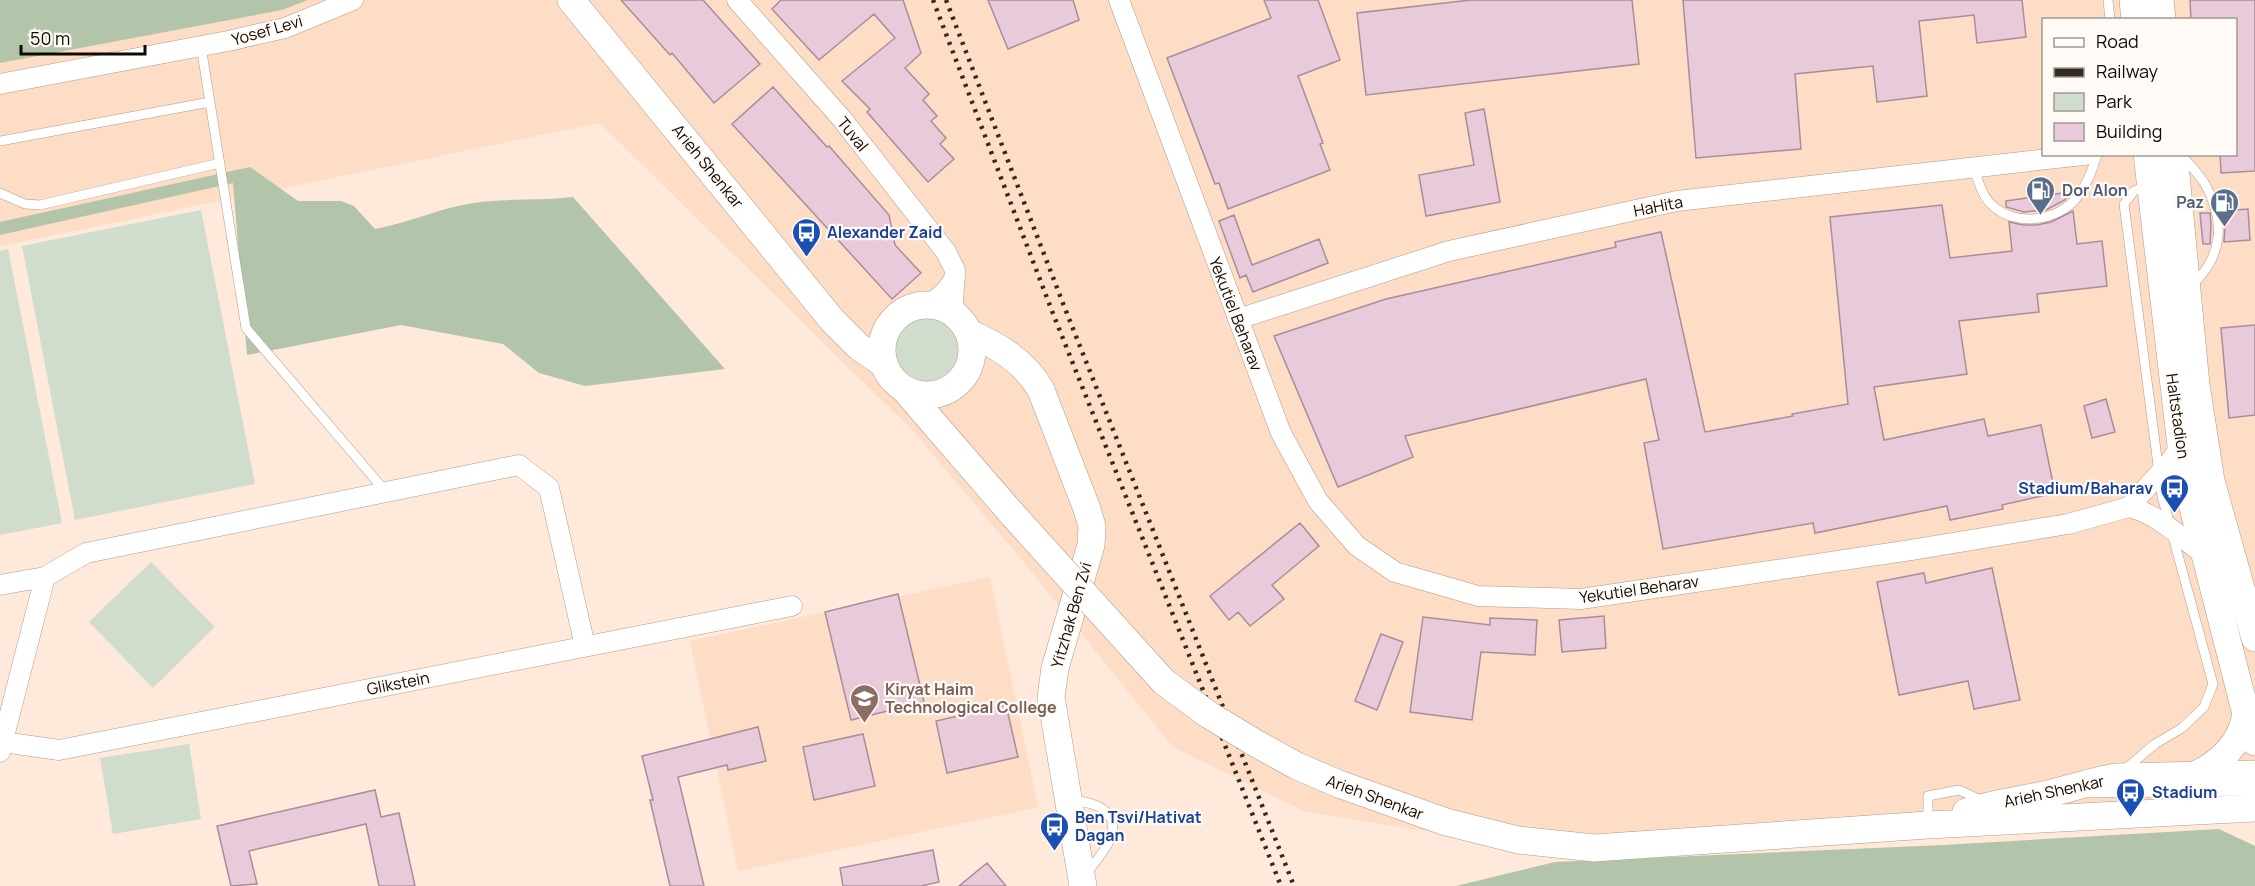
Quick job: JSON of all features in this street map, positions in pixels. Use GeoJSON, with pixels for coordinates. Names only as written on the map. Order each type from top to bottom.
{"type":"FeatureCollection","features":[{"type":"Feature","properties":{"kind":"street","name":"Yosef Levi"},"geometry":{"type":"LineString","coordinates":[[0,84],[285,28],[353,0]]}},
{"type":"Feature","properties":{"kind":"street","name":"Arieh Shenkar"},"geometry":{"type":"LineString","coordinates":[[571,0],[843,333],[884,364]]}},
{"type":"Feature","properties":{"kind":"street","name":"Tuval"},"geometry":{"type":"LineString","coordinates":[[737,0],[856,136],[946,252],[955,277],[953,301],[963,324]]}},
{"type":"Feature","properties":{"kind":"street","name":"Yekutiel Beharav"},"geometry":{"type":"LineString","coordinates":[[1119,0],[1281,433],[1318,501],[1357,546],[1395,572],[1478,596],[1581,599],[1911,550],[2068,524],[2129,507]]}},
{"type":"Feature","properties":{"kind":"street"},"geometry":{"type":"LineString","coordinates":[[2133,0],[2135,18]]}},
{"type":"Feature","properties":{"kind":"street"},"geometry":{"type":"LineString","coordinates":[[2160,0],[2162,18]]}},
{"type":"Feature","properties":{"kind":"street","name":"HaHita"},"geometry":{"type":"LineString","coordinates":[[1238,319],[1449,251],[1677,201],[2074,156]]}},
{"type":"Feature","properties":{"kind":"street","name":"HaItstadion"},"geometry":{"type":"LineString","coordinates":[[2147,156],[2181,446],[2190,496],[2255,742]]}},
{"type":"Feature","properties":{"kind":"street","name":"HaItstadion"},"geometry":{"type":"LineString","coordinates":[[2174,156],[2196,385],[2211,481],[2255,638]]}},
{"type":"Feature","properties":{"kind":"street"},"geometry":{"type":"LineString","coordinates":[[955,277],[937,299],[901,314],[885,333],[882,348],[884,364],[896,383],[905,390],[931,395],[944,392],[978,360],[988,356],[1002,356],[1016,360]]}},
{"type":"Feature","properties":{"kind":"street"},"geometry":{"type":"LineString","coordinates":[[924,305],[941,307],[963,324],[972,344],[972,357],[949,400],[948,421],[952,443]]}},
{"type":"Feature","properties":{"kind":"street","name":"Yitzhak Ben Zvi"},"geometry":{"type":"LineString","coordinates":[[963,324],[1016,360],[1034,378],[1041,390],[1092,526],[1091,545],[1055,668],[1051,697],[1082,883]]}},
{"type":"Feature","properties":{"kind":"street"},"geometry":{"type":"LineString","coordinates":[[843,333],[869,338],[885,333]]}},
{"type":"Feature","properties":{"kind":"street","name":"Arieh Shenkar"},"geometry":{"type":"LineString","coordinates":[[905,390],[1013,515],[1164,682],[1209,716],[1297,766],[1338,784],[1446,822],[1518,840],[1594,848],[1928,825],[2255,808]]}},
{"type":"Feature","properties":{"kind":"street"},"geometry":{"type":"LineString","coordinates":[[2181,446],[2160,474],[2129,507],[2147,513],[2206,557]]}},
{"type":"Feature","properties":{"kind":"street"},"geometry":{"type":"LineString","coordinates":[[0,585],[45,577],[86,554],[519,465],[549,488],[585,646]]}},
{"type":"Feature","properties":{"kind":"street"},"geometry":{"type":"LineString","coordinates":[[1,747],[45,577]]}},
{"type":"Feature","properties":{"kind":"street","name":"Glikstein"},"geometry":{"type":"LineString","coordinates":[[1,747],[59,750],[792,606]]}},
{"type":"Feature","properties":{"kind":"street"},"geometry":{"type":"LineString","coordinates":[[2194,775],[2209,768],[2230,750],[2238,737],[2246,714]]}},
{"type":"Feature","properties":{"kind":"street","name":"Arieh Shenkar"},"geometry":{"type":"LineString","coordinates":[[1928,825],[1991,804],[2049,794],[2116,777],[2255,774]]}},
{"type":"Feature","properties":{"kind":"street"},"geometry":{"type":"LineString","coordinates":[[2227,810],[2255,819]]}},
{"type":"Feature","properties":{"kind":"lane"},"geometry":{"type":"LineString","coordinates":[[2108,0],[2110,18]]}},
{"type":"Feature","properties":{"kind":"lane"},"geometry":{"type":"LineString","coordinates":[[201,46],[246,328],[386,492]]}},
{"type":"Feature","properties":{"kind":"lane"},"geometry":{"type":"LineString","coordinates":[[0,141],[210,102]]}},
{"type":"Feature","properties":{"kind":"lane"},"geometry":{"type":"LineString","coordinates":[[1974,168],[1990,204],[2002,213],[2019,219],[2043,217],[2060,212],[2077,198],[2092,171],[2096,156]]}},
{"type":"Feature","properties":{"kind":"lane"},"geometry":{"type":"LineString","coordinates":[[2182,156],[2205,184],[2218,218],[2216,254],[2204,275],[2187,290]]}},
{"type":"Feature","properties":{"kind":"lane"},"geometry":{"type":"LineString","coordinates":[[0,193],[25,204],[40,205],[220,163]]}},
{"type":"Feature","properties":{"kind":"lane"},"geometry":{"type":"LineString","coordinates":[[2116,777],[2155,744],[2182,728],[2204,707],[2213,684],[2162,496],[2124,204],[2134,191],[2149,184]]}},
{"type":"Feature","properties":{"kind":"lane"},"geometry":{"type":"LineString","coordinates":[[2049,794],[2255,791]]}},
{"type":"Feature","properties":{"kind":"lane"},"geometry":{"type":"LineString","coordinates":[[1069,800],[1094,804],[1106,810],[1112,823],[1111,840],[1082,883]]}},
{"type":"Feature","properties":{"kind":"shaded area"},"geometry":{"type":"Polygon","coordinates":[[[0,0],[2255,0],[2255,808],[1527,848],[1304,811],[1173,747],[1021,559],[914,432],[600,123],[0,246],[0,0]]]}},
{"type":"Feature","properties":{"kind":"shaded area","name":"Kiryat Haim Technological College"},"geometry":{"type":"Polygon","coordinates":[[[990,577],[1038,807],[738,871],[690,641],[990,577]]]}},
{"type":"Feature","properties":{"kind":"green space"},"geometry":{"type":"Polygon","coordinates":[[[0,0],[308,0],[282,10],[0,63],[0,0]]]}},
{"type":"Feature","properties":{"kind":"green space"},"geometry":{"type":"Polygon","coordinates":[[[250,167],[298,201],[341,201],[354,206],[375,229],[474,203],[573,197],[725,369],[585,386],[539,373],[503,344],[401,325],[247,355],[233,183],[0,235],[0,222],[250,167]]]}},
{"type":"Feature","properties":{"kind":"green space"},"geometry":{"type":"Polygon","coordinates":[[[201,210],[255,484],[75,520],[22,246],[201,210]]]}},
{"type":"Feature","properties":{"kind":"green space"},"geometry":{"type":"Polygon","coordinates":[[[8,249],[62,523],[0,535],[0,251],[8,249]]]}},
{"type":"Feature","properties":{"kind":"green space"},"geometry":{"type":"Polygon","coordinates":[[[928,314],[948,320],[958,330],[964,350],[958,370],[948,380],[928,386],[908,380],[898,370],[892,350],[898,330],[908,320],[928,314]]]}},
{"type":"Feature","properties":{"kind":"green space"},"geometry":{"type":"Polygon","coordinates":[[[151,562],[215,627],[153,688],[89,622],[151,562]]]}},
{"type":"Feature","properties":{"kind":"green space"},"geometry":{"type":"Polygon","coordinates":[[[189,744],[201,819],[113,834],[100,758],[189,744]]]}},
{"type":"Feature","properties":{"kind":"green space"},"geometry":{"type":"Polygon","coordinates":[[[2219,829],[2255,846],[2255,886],[1456,886],[1555,862],[1943,845],[2219,829]]]}},
{"type":"Feature","properties":{"kind":"building"},"geometry":{"type":"Polygon","coordinates":[[[621,0],[703,0],[760,64],[714,103],[672,53],[670,55],[621,0]]]}},
{"type":"Feature","properties":{"kind":"building"},"geometry":{"type":"Polygon","coordinates":[[[781,0],[903,0],[921,53],[905,68],[929,94],[923,100],[937,116],[931,121],[946,138],[940,144],[954,159],[928,182],[867,112],[870,109],[842,81],[895,38],[874,14],[819,60],[772,9],[781,0]]]}},
{"type":"Feature","properties":{"kind":"building"},"geometry":{"type":"Polygon","coordinates":[[[988,0],[1073,0],[1079,20],[1008,49],[988,0]]]}},
{"type":"Feature","properties":{"kind":"building"},"geometry":{"type":"Polygon","coordinates":[[[1264,0],[1318,0],[1340,60],[1298,76],[1323,143],[1320,144],[1330,170],[1228,209],[1219,183],[1215,184],[1167,58],[1271,18],[1264,0]]]}},
{"type":"Feature","properties":{"kind":"building"},"geometry":{"type":"Polygon","coordinates":[[[1471,0],[1632,0],[1639,64],[1366,95],[1357,13],[1471,0]]]}},
{"type":"Feature","properties":{"kind":"building"},"geometry":{"type":"Polygon","coordinates":[[[1683,0],[2022,0],[2026,37],[1977,43],[1974,15],[1919,21],[1927,96],[1877,102],[1873,66],[1795,74],[1801,149],[1696,158],[1683,0]]]}},
{"type":"Feature","properties":{"kind":"building"},"geometry":{"type":"Polygon","coordinates":[[[2190,0],[2255,0],[2255,171],[2221,173],[2220,156],[2237,156],[2237,18],[2191,18],[2190,0]]]}},
{"type":"Feature","properties":{"kind":"building"},"geometry":{"type":"Polygon","coordinates":[[[773,87],[827,147],[829,146],[889,215],[895,245],[921,273],[892,299],[732,124],[773,87]]]}},
{"type":"Feature","properties":{"kind":"building"},"geometry":{"type":"Polygon","coordinates":[[[1484,109],[1500,202],[1426,216],[1419,175],[1474,165],[1465,113],[1484,109]]]}},
{"type":"Feature","properties":{"kind":"building"},"geometry":{"type":"Polygon","coordinates":[[[2070,192],[2065,200],[2046,210],[2024,212],[2006,207],[2006,201],[2070,192]]]}},
{"type":"Feature","properties":{"kind":"building"},"geometry":{"type":"Polygon","coordinates":[[[1942,205],[1950,258],[2012,251],[2009,222],[2037,225],[2051,222],[2073,211],[2077,244],[2102,241],[2107,286],[2037,294],[2039,312],[1959,321],[1967,374],[1874,387],[1884,440],[1984,419],[1988,436],[2041,425],[2055,493],[2002,505],[2003,509],[1950,520],[1947,506],[1815,533],[1813,523],[1663,549],[1644,443],[1659,440],[1646,379],[1405,436],[1413,457],[1338,487],[1274,336],[1386,299],[1616,247],[1615,242],[1661,232],[1705,432],[1793,416],[1792,414],[1848,404],[1830,217],[1942,205]]]}},
{"type":"Feature","properties":{"kind":"building"},"geometry":{"type":"Polygon","coordinates":[[[2248,209],[2250,240],[2224,242],[2223,211],[2248,209]]]}},
{"type":"Feature","properties":{"kind":"building"},"geometry":{"type":"Polygon","coordinates":[[[2200,213],[2210,213],[2210,244],[2203,244],[2200,213]]]}},
{"type":"Feature","properties":{"kind":"building"},"geometry":{"type":"Polygon","coordinates":[[[1234,215],[1252,265],[1319,239],[1328,263],[1253,292],[1246,275],[1240,278],[1219,221],[1234,215]]]}},
{"type":"Feature","properties":{"kind":"building"},"geometry":{"type":"Polygon","coordinates":[[[2255,325],[2255,415],[2229,418],[2221,328],[2255,325]]]}},
{"type":"Feature","properties":{"kind":"building"},"geometry":{"type":"Polygon","coordinates":[[[2106,399],[2115,432],[2092,438],[2084,406],[2106,399]]]}},
{"type":"Feature","properties":{"kind":"building"},"geometry":{"type":"Polygon","coordinates":[[[1300,523],[1319,546],[1272,585],[1284,599],[1250,626],[1238,612],[1229,620],[1210,596],[1300,523]]]}},
{"type":"Feature","properties":{"kind":"building"},"geometry":{"type":"Polygon","coordinates":[[[1992,568],[2020,700],[1974,709],[1968,681],[1899,695],[1877,582],[1924,573],[1926,583],[1992,568]]]}},
{"type":"Feature","properties":{"kind":"building"},"geometry":{"type":"Polygon","coordinates":[[[898,594],[924,702],[851,720],[825,612],[898,594]]]}},
{"type":"Feature","properties":{"kind":"building"},"geometry":{"type":"Polygon","coordinates":[[[1604,616],[1606,648],[1562,652],[1559,620],[1604,616]]]}},
{"type":"Feature","properties":{"kind":"building"},"geometry":{"type":"Polygon","coordinates":[[[1423,617],[1490,625],[1490,618],[1537,620],[1535,655],[1481,652],[1472,720],[1410,712],[1423,617]]]}},
{"type":"Feature","properties":{"kind":"building"},"geometry":{"type":"Polygon","coordinates":[[[1381,634],[1403,642],[1377,710],[1355,701],[1381,634]]]}},
{"type":"Feature","properties":{"kind":"building"},"geometry":{"type":"Polygon","coordinates":[[[1006,705],[1018,757],[947,773],[936,721],[1006,705]]]}},
{"type":"Feature","properties":{"kind":"building"},"geometry":{"type":"Polygon","coordinates":[[[758,727],[766,761],[728,770],[727,765],[678,777],[704,886],[670,886],[642,756],[758,727]]]}},
{"type":"Feature","properties":{"kind":"building"},"geometry":{"type":"Polygon","coordinates":[[[863,734],[875,786],[814,800],[803,747],[863,734]]]}},
{"type":"Feature","properties":{"kind":"building"},"geometry":{"type":"Polygon","coordinates":[[[375,790],[381,817],[399,813],[415,886],[379,886],[366,824],[249,851],[257,884],[231,886],[217,826],[375,790]]]}},
{"type":"Feature","properties":{"kind":"building"},"geometry":{"type":"Polygon","coordinates":[[[933,850],[939,882],[921,886],[843,886],[840,868],[933,850]]]}},
{"type":"Feature","properties":{"kind":"building"},"geometry":{"type":"Polygon","coordinates":[[[987,863],[1006,886],[959,886],[987,863]]]}},
{"type":"Feature","properties":{"kind":"railway"},"geometry":{"type":"LineString","coordinates":[[933,0],[1052,311],[1281,886]]}},
{"type":"Feature","properties":{"kind":"railway"},"geometry":{"type":"LineString","coordinates":[[946,0],[1064,306],[1294,886]]}},
{"type":"Feature","properties":{"kind":"place","name":"Dor Alon"},"geometry":{"type":"Point","coordinates":[2041,216]}},
{"type":"Feature","properties":{"kind":"place","name":"Paz"},"geometry":{"type":"Point","coordinates":[2225,228]}},
{"type":"Feature","properties":{"kind":"place","name":"Alexander Zaid"},"geometry":{"type":"Point","coordinates":[806,258]}},
{"type":"Feature","properties":{"kind":"place","name":"Stadium/Baharav"},"geometry":{"type":"Point","coordinates":[2174,514]}},
{"type":"Feature","properties":{"kind":"place","name":"Kiryat Haim Technological College"},"geometry":{"type":"Point","coordinates":[864,724]}},
{"type":"Feature","properties":{"kind":"place","name":"Stadium"},"geometry":{"type":"Point","coordinates":[2131,818]}},
{"type":"Feature","properties":{"kind":"place","name":"Ben Tsvi/Hativat Dagan"},"geometry":{"type":"Point","coordinates":[1054,852]}}]}
